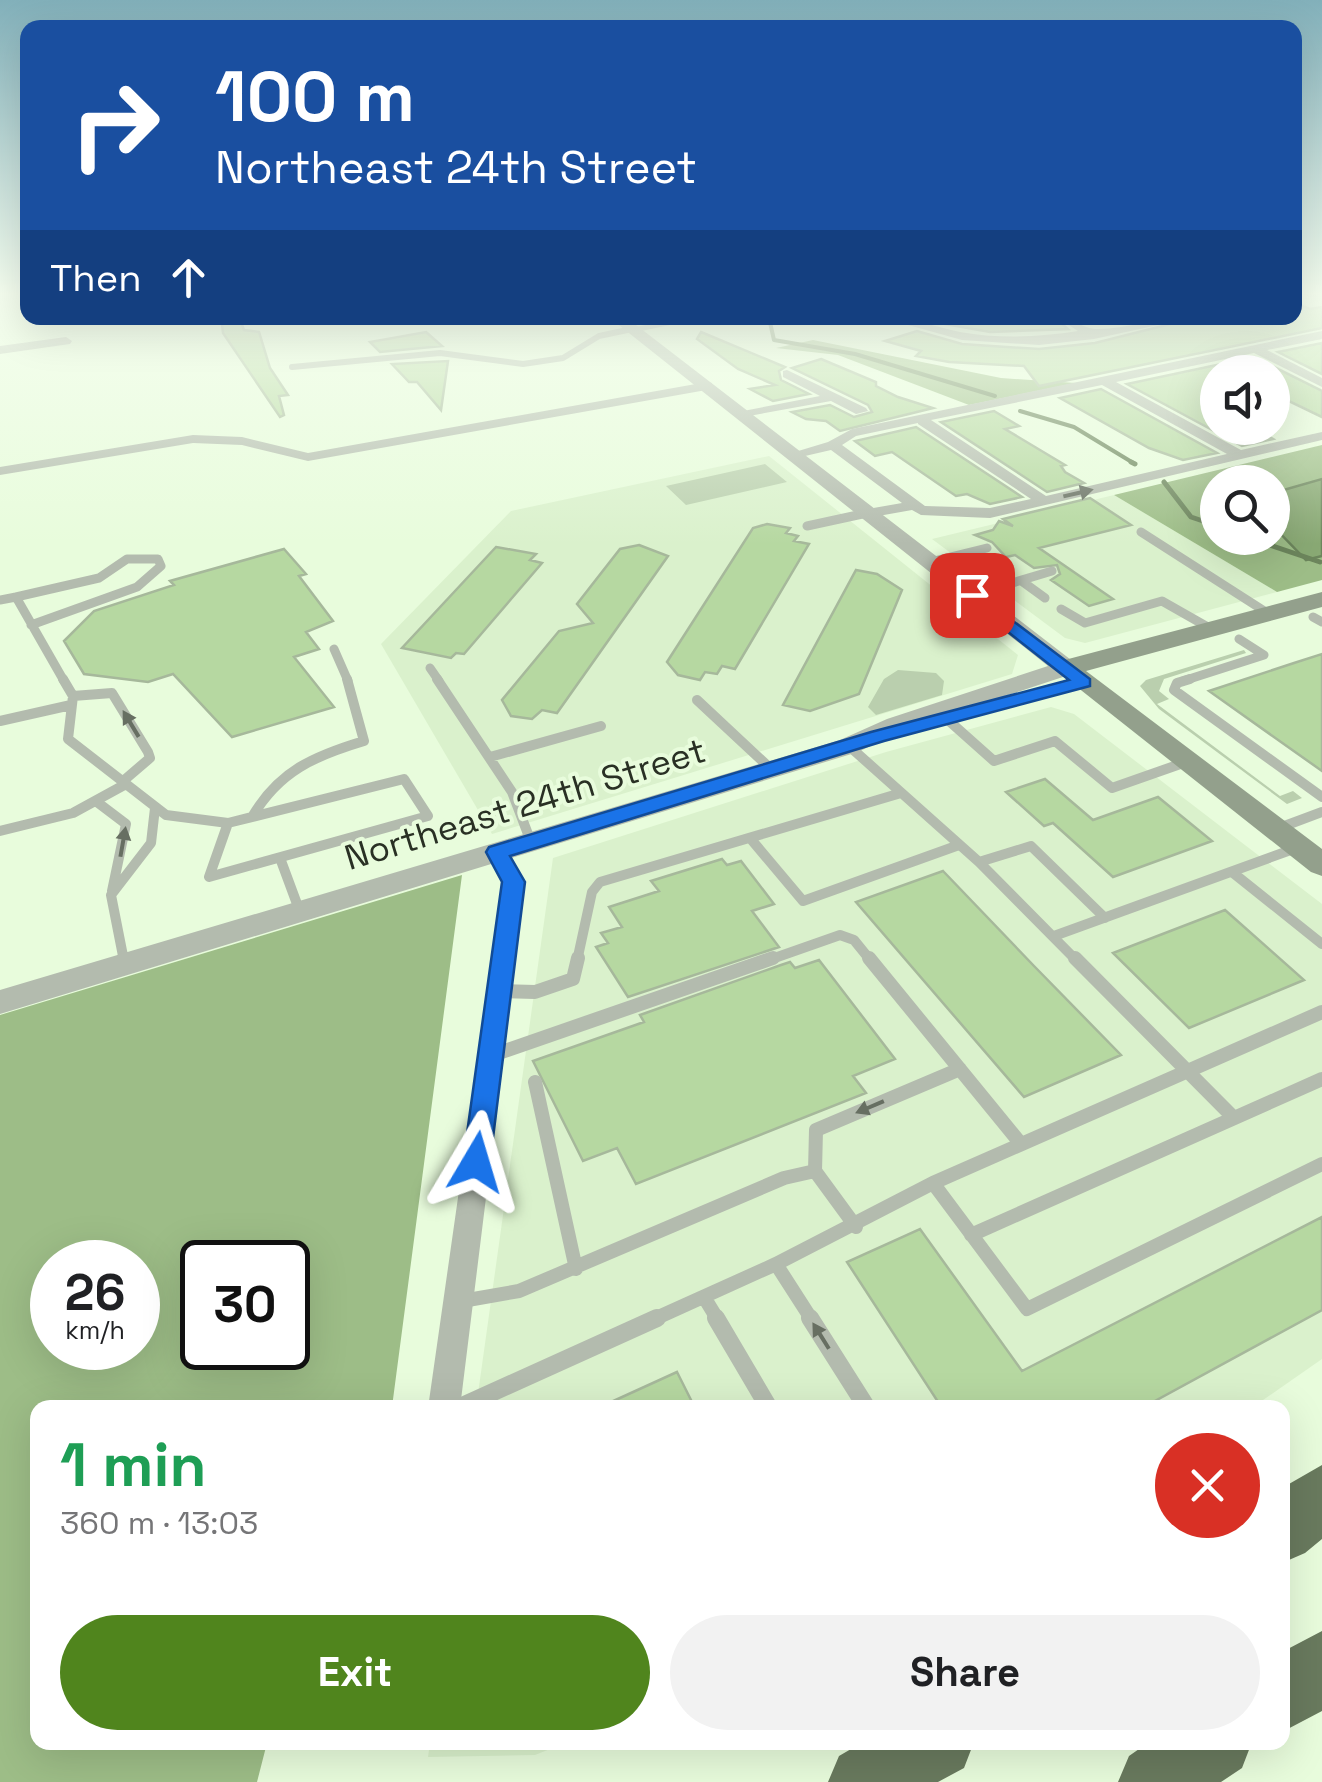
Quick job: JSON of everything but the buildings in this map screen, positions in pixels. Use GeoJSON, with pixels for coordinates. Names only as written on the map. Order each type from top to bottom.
{"type":"FeatureCollection","features":[{"type":"Feature","properties":{"kind":"highway"},"geometry":{"type":"LineString","coordinates":[[1290,1523],[1322,1497]]}},
{"type":"Feature","properties":{"kind":"highway"},"geometry":{"type":"LineString","coordinates":[[1290,1691],[1322,1666]]}},
{"type":"Feature","properties":{"kind":"highway"},"geometry":{"type":"LineString","coordinates":[[866,1782],[924,1750]]}},
{"type":"Feature","properties":{"kind":"highway"},"geometry":{"type":"LineString","coordinates":[[1155,1782],[1204,1750]]}},
{"type":"Feature","properties":{"kind":"main road"},"geometry":{"type":"LineString","coordinates":[[1075,675],[1269,614],[1320,613]]}},
{"type":"Feature","properties":{"kind":"main road","name":"Northeast 24th Street"},"geometry":{"type":"LineString","coordinates":[[1075,675],[1239,639],[1320,613]]}},
{"type":"Feature","properties":{"kind":"main road"},"geometry":{"type":"LineString","coordinates":[[1075,675],[1299,847]]}},
{"type":"Feature","properties":{"kind":"street"},"geometry":{"type":"LineString","coordinates":[[695,377],[1075,675]]}},
{"type":"Feature","properties":{"kind":"street"},"geometry":{"type":"LineString","coordinates":[[793,377],[861,411]]}},
{"type":"Feature","properties":{"kind":"street"},"geometry":{"type":"LineString","coordinates":[[792,455],[834,445],[852,433],[1116,377]]}},
{"type":"Feature","properties":{"kind":"street"},"geometry":{"type":"LineString","coordinates":[[1103,380],[1239,456]]}},
{"type":"Feature","properties":{"kind":"street"},"geometry":{"type":"LineString","coordinates":[[0,471],[193,439],[242,441],[308,456],[706,386]]}},
{"type":"Feature","properties":{"kind":"street"},"geometry":{"type":"LineString","coordinates":[[743,415],[832,397]]}},
{"type":"Feature","properties":{"kind":"street"},"geometry":{"type":"LineString","coordinates":[[923,421],[1044,501]]}},
{"type":"Feature","properties":{"kind":"street"},"geometry":{"type":"LineString","coordinates":[[867,513],[915,506],[974,515],[1322,436]]}},
{"type":"Feature","properties":{"kind":"street"},"geometry":{"type":"LineString","coordinates":[[834,445],[915,506]]}},
{"type":"Feature","properties":{"kind":"street"},"geometry":{"type":"LineString","coordinates":[[878,736],[948,720],[1075,675]]}},
{"type":"Feature","properties":{"kind":"street","name":"Northeast 24th Street"},"geometry":{"type":"LineString","coordinates":[[0,1002],[848,746],[878,736],[896,724],[1075,675]]}},
{"type":"Feature","properties":{"kind":"street"},"geometry":{"type":"LineString","coordinates":[[445,1400],[514,882],[497,852]]}},
{"type":"Feature","properties":{"kind":"lane"},"geometry":{"type":"LineString","coordinates":[[808,526],[867,513]]}},
{"type":"Feature","properties":{"kind":"lane"},"geometry":{"type":"LineString","coordinates":[[1140,532],[1269,614]]}},
{"type":"Feature","properties":{"kind":"lane"},"geometry":{"type":"LineString","coordinates":[[930,562],[987,548]]}},
{"type":"Feature","properties":{"kind":"lane"},"geometry":{"type":"LineString","coordinates":[[0,600],[98,578],[127,559],[158,559],[161,566],[145,586],[73,606],[31,625]]}},
{"type":"Feature","properties":{"kind":"lane"},"geometry":{"type":"LineString","coordinates":[[972,595],[1052,571]]}},
{"type":"Feature","properties":{"kind":"lane"},"geometry":{"type":"LineString","coordinates":[[1023,582],[1045,598]]}},
{"type":"Feature","properties":{"kind":"lane"},"geometry":{"type":"LineString","coordinates":[[16,597],[72,700],[68,738],[166,815],[228,823],[404,778],[428,816],[209,878],[212,862],[228,837],[228,823]]}},
{"type":"Feature","properties":{"kind":"lane"},"geometry":{"type":"LineString","coordinates":[[1061,609],[1085,623],[1162,600],[1213,630]]}},
{"type":"Feature","properties":{"kind":"lane"},"geometry":{"type":"LineString","coordinates":[[1239,639],[1264,656],[1177,683],[1174,690],[1322,798]]}},
{"type":"Feature","properties":{"kind":"lane"},"geometry":{"type":"LineString","coordinates":[[252,817],[266,788],[296,764],[364,741],[352,689],[334,649]]}},
{"type":"Feature","properties":{"kind":"lane"},"geometry":{"type":"LineString","coordinates":[[430,668],[512,792],[532,842]]}},
{"type":"Feature","properties":{"kind":"lane"},"geometry":{"type":"LineString","coordinates":[[0,721],[112,693],[150,758],[144,768],[97,802],[0,831]]}},
{"type":"Feature","properties":{"kind":"lane"},"geometry":{"type":"LineString","coordinates":[[698,700],[770,769]]}},
{"type":"Feature","properties":{"kind":"lane"},"geometry":{"type":"LineString","coordinates":[[948,720],[994,761],[1055,741],[1112,788],[1186,762]]}},
{"type":"Feature","properties":{"kind":"lane"},"geometry":{"type":"LineString","coordinates":[[490,758],[601,726]]}},
{"type":"Feature","properties":{"kind":"lane"},"geometry":{"type":"LineString","coordinates":[[848,746],[978,862],[1234,1118]]}},
{"type":"Feature","properties":{"kind":"lane"},"geometry":{"type":"LineString","coordinates":[[499,991],[534,992],[573,979],[592,892],[600,882],[901,793]]}},
{"type":"Feature","properties":{"kind":"lane"},"geometry":{"type":"LineString","coordinates":[[97,802],[126,824],[126,841],[112,895],[125,965]]}},
{"type":"Feature","properties":{"kind":"lane"},"geometry":{"type":"LineString","coordinates":[[112,895],[155,836],[160,822],[154,804]]}},
{"type":"Feature","properties":{"kind":"lane"},"geometry":{"type":"LineString","coordinates":[[1054,936],[1299,847],[1322,812]]}},
{"type":"Feature","properties":{"kind":"lane"},"geometry":{"type":"LineString","coordinates":[[155,836],[175,824],[192,820]]}},
{"type":"Feature","properties":{"kind":"lane"},"geometry":{"type":"LineString","coordinates":[[750,838],[803,901],[959,844]]}},
{"type":"Feature","properties":{"kind":"lane"},"geometry":{"type":"LineString","coordinates":[[978,862],[1031,846],[1105,918]]}},
{"type":"Feature","properties":{"kind":"lane"},"geometry":{"type":"LineString","coordinates":[[280,858],[300,912]]}},
{"type":"Feature","properties":{"kind":"lane"},"geometry":{"type":"LineString","coordinates":[[1232,872],[1322,944]]}},
{"type":"Feature","properties":{"kind":"lane"},"geometry":{"type":"LineString","coordinates":[[490,1056],[840,935],[854,940],[1021,1144]]}},
{"type":"Feature","properties":{"kind":"lane"},"geometry":{"type":"LineString","coordinates":[[476,1400],[856,1227],[933,1183],[1322,1012]]}},
{"type":"Feature","properties":{"kind":"lane"},"geometry":{"type":"LineString","coordinates":[[856,1227],[815,1171],[816,1130],[960,1069]]}},
{"type":"Feature","properties":{"kind":"lane"},"geometry":{"type":"LineString","coordinates":[[971,1235],[1322,1079]]}},
{"type":"Feature","properties":{"kind":"lane"},"geometry":{"type":"LineString","coordinates":[[534,1082],[576,1269]]}},
{"type":"Feature","properties":{"kind":"lane"},"geometry":{"type":"LineString","coordinates":[[933,1183],[1027,1309],[1322,1164]]}},
{"type":"Feature","properties":{"kind":"lane"},"geometry":{"type":"LineString","coordinates":[[458,1302],[519,1291],[784,1178],[815,1171]]}},
{"type":"Feature","properties":{"kind":"lane"},"geometry":{"type":"LineString","coordinates":[[776,1264],[862,1400]]}},
{"type":"Feature","properties":{"kind":"lane"},"geometry":{"type":"LineString","coordinates":[[704,1297],[764,1400]]}},
{"type":"Feature","properties":{"kind":"shaded area"},"geometry":{"type":"Polygon","coordinates":[[[896,377],[997,377],[1076,383],[969,405],[896,377]]]}},
{"type":"Feature","properties":{"kind":"shaded area"},"geometry":{"type":"Polygon","coordinates":[[[1322,445],[1322,479],[1290,488],[1290,465],[1239,465],[1322,445]]]}},
{"type":"Feature","properties":{"kind":"shaded area"},"geometry":{"type":"Polygon","coordinates":[[[769,456],[1018,655],[1012,674],[492,834],[381,644],[511,511],[769,456]]]}},
{"type":"Feature","properties":{"kind":"shaded area"},"geometry":{"type":"Polygon","coordinates":[[[765,464],[787,482],[686,505],[666,486],[765,464]]]}},
{"type":"Feature","properties":{"kind":"shaded area"},"geometry":{"type":"Polygon","coordinates":[[[1200,474],[1200,546],[1114,495],[1200,474]]]}},
{"type":"Feature","properties":{"kind":"shaded area"},"geometry":{"type":"Polygon","coordinates":[[[1322,479],[1322,556],[1306,560],[1290,544],[1290,488],[1322,479]]]}},
{"type":"Feature","properties":{"kind":"shaded area"},"geometry":{"type":"Polygon","coordinates":[[[1114,495],[1200,546],[1200,555],[1215,555],[1277,592],[1085,643],[1065,638],[932,539],[1114,495]]]}},
{"type":"Feature","properties":{"kind":"shaded area"},"geometry":{"type":"Polygon","coordinates":[[[1290,544],[1306,560],[1322,556],[1322,580],[1277,592],[1215,555],[1290,555],[1290,544]]]}},
{"type":"Feature","properties":{"kind":"shaded area"},"geometry":{"type":"Polygon","coordinates":[[[1244,650],[1246,653],[1164,679],[1159,691],[1169,699],[1157,704],[1280,796],[1293,791],[1302,798],[1287,804],[1159,709],[1140,686],[1146,680],[1244,650]]]}},
{"type":"Feature","properties":{"kind":"shaded area"},"geometry":{"type":"Polygon","coordinates":[[[898,670],[936,673],[944,681],[942,695],[876,715],[868,707],[884,679],[898,670]]]}},
{"type":"Feature","properties":{"kind":"shaded area"},"geometry":{"type":"Polygon","coordinates":[[[1051,707],[1074,714],[1322,904],[1322,1359],[1263,1400],[477,1400],[553,858],[886,752],[1051,707]]]}},
{"type":"Feature","properties":{"kind":"shaded area"},"geometry":{"type":"Polygon","coordinates":[[[462,875],[393,1400],[30,1400],[30,1750],[265,1750],[257,1782],[0,1782],[0,1015],[462,875]]]}},
{"type":"Feature","properties":{"kind":"shaded area"},"geometry":{"type":"Polygon","coordinates":[[[429,1750],[548,1750],[535,1755],[428,1757],[429,1750]]]}},
{"type":"Feature","properties":{"kind":"waterway"},"geometry":{"type":"LineString","coordinates":[[932,377],[995,396]]}},
{"type":"Feature","properties":{"kind":"waterway"},"geometry":{"type":"LineString","coordinates":[[1020,411],[1074,427],[1135,464],[1131,462]]}},
{"type":"Feature","properties":{"kind":"waterway"},"geometry":{"type":"LineString","coordinates":[[1164,482],[1191,517],[1200,520]]}},
{"type":"Feature","properties":{"kind":"waterway"},"geometry":{"type":"LineString","coordinates":[[1290,552],[1320,562]]}},
{"type":"Feature","properties":{"kind":"route"},"geometry":{"type":"LineString","coordinates":[[476,1162],[514,882],[497,852],[878,736],[1083,682],[972,595]]}}]}
